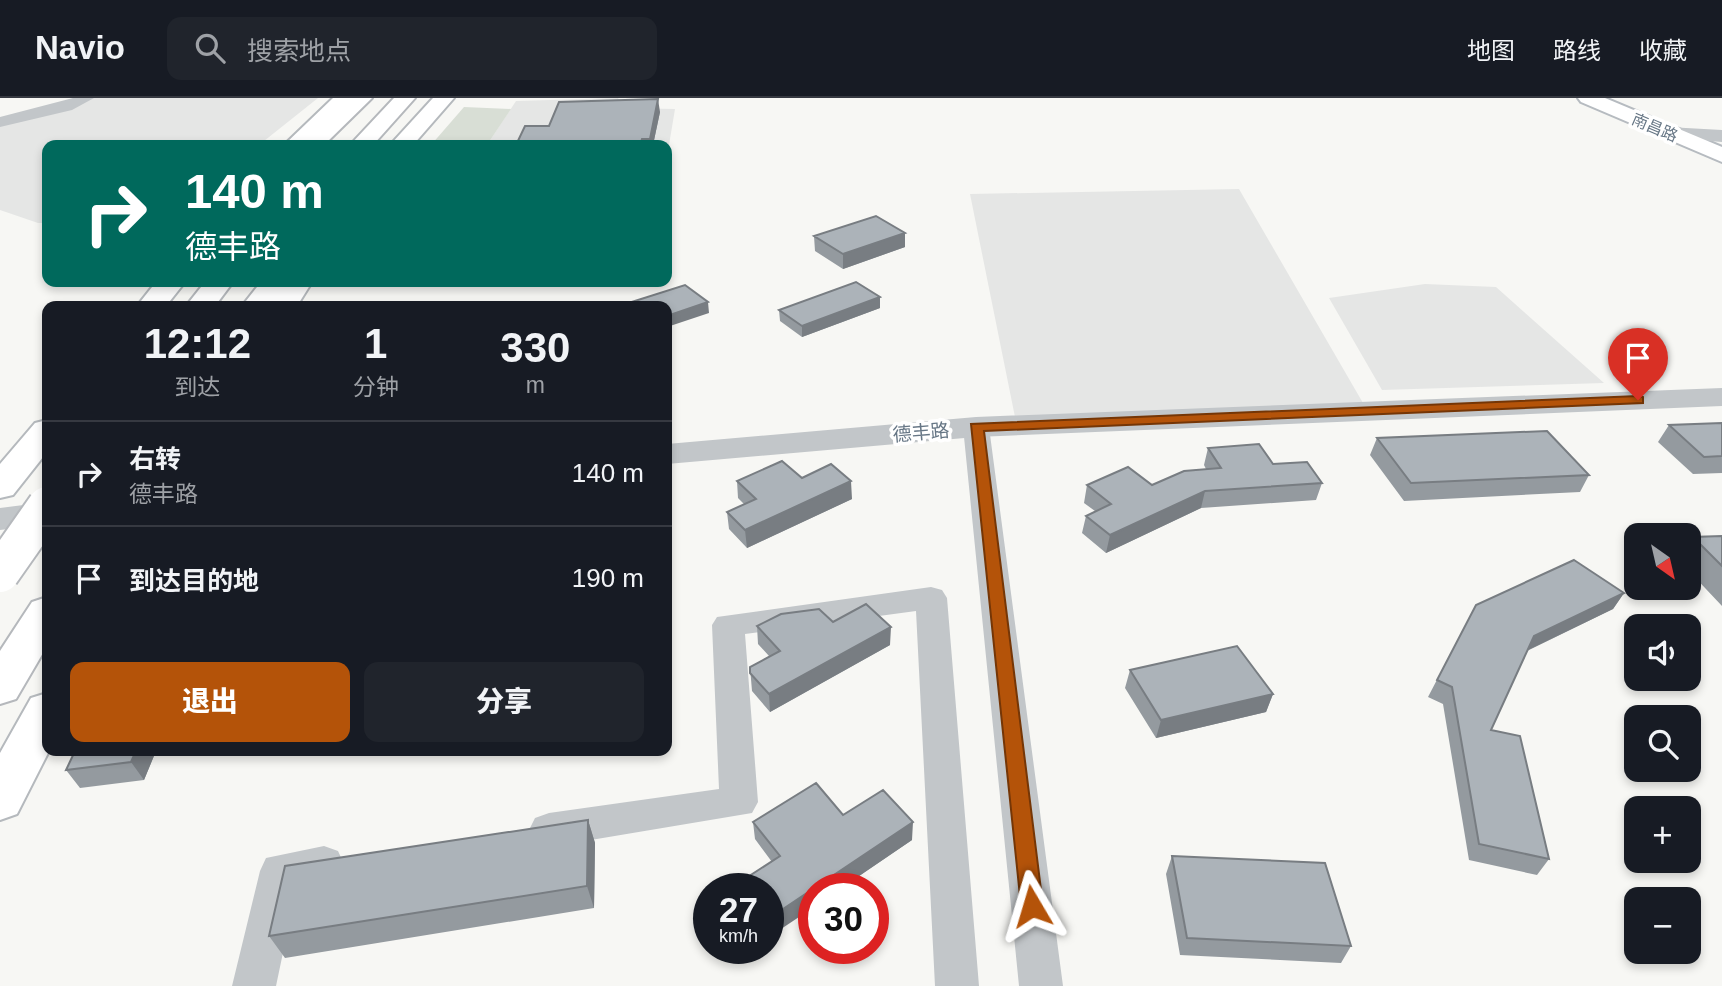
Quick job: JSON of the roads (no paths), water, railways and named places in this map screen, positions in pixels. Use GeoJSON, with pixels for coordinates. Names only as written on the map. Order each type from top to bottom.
{"type":"FeatureCollection","features":[{"type":"Feature","properties":{"kind":"main road"},"geometry":{"type":"LineString","coordinates":[[300,140],[345,98]]}},
{"type":"Feature","properties":{"kind":"main road"},"geometry":{"type":"LineString","coordinates":[[317,140],[362,98]]}},
{"type":"Feature","properties":{"kind":"main road"},"geometry":{"type":"LineString","coordinates":[[341,140],[383,98]]}},
{"type":"Feature","properties":{"kind":"main road"},"geometry":{"type":"LineString","coordinates":[[366,140],[405,98]]}},
{"type":"Feature","properties":{"kind":"main road"},"geometry":{"type":"LineString","coordinates":[[391,140],[428,98]]}},
{"type":"Feature","properties":{"kind":"main road"},"geometry":{"type":"LineString","coordinates":[[406,140],[444,98]]}},
{"type":"Feature","properties":{"kind":"main road","name":"南昌路"},"geometry":{"type":"LineString","coordinates":[[1588,98],[1722,155]]}},
{"type":"Feature","properties":{"kind":"main road"},"geometry":{"type":"LineString","coordinates":[[155,301],[167,287]]}},
{"type":"Feature","properties":{"kind":"main road"},"geometry":{"type":"LineString","coordinates":[[204,301],[215,287]]}},
{"type":"Feature","properties":{"kind":"main road"},"geometry":{"type":"LineString","coordinates":[[260,301],[271,287]]}},
{"type":"Feature","properties":{"kind":"main road"},"geometry":{"type":"LineString","coordinates":[[0,487],[42,436]]}},
{"type":"Feature","properties":{"kind":"main road"},"geometry":{"type":"LineString","coordinates":[[0,573],[42,513]]}},
{"type":"Feature","properties":{"kind":"main road"},"geometry":{"type":"LineString","coordinates":[[0,687],[42,620]]}},
{"type":"Feature","properties":{"kind":"main road"},"geometry":{"type":"LineString","coordinates":[[0,799],[42,720]]}},
{"type":"Feature","properties":{"kind":"street"},"geometry":{"type":"LineString","coordinates":[[0,122],[66,107],[86,98]]}},
{"type":"Feature","properties":{"kind":"street"},"geometry":{"type":"LineString","coordinates":[[1668,133],[1722,136]]}},
{"type":"Feature","properties":{"kind":"street","name":"德丰路"},"geometry":{"type":"LineString","coordinates":[[672,454],[976,427],[1722,397]]}},
{"type":"Feature","properties":{"kind":"street"},"geometry":{"type":"LineString","coordinates":[[976,427],[1041,986]]}},
{"type":"Feature","properties":{"kind":"street"},"geometry":{"type":"LineString","coordinates":[[0,519],[42,514]]}},
{"type":"Feature","properties":{"kind":"street"},"geometry":{"type":"LineString","coordinates":[[510,836],[739,802],[727,625],[931,598],[957,986]]}},
{"type":"Feature","properties":{"kind":"street"},"geometry":{"type":"LineString","coordinates":[[254,986],[280,871],[361,859]]}}]}
